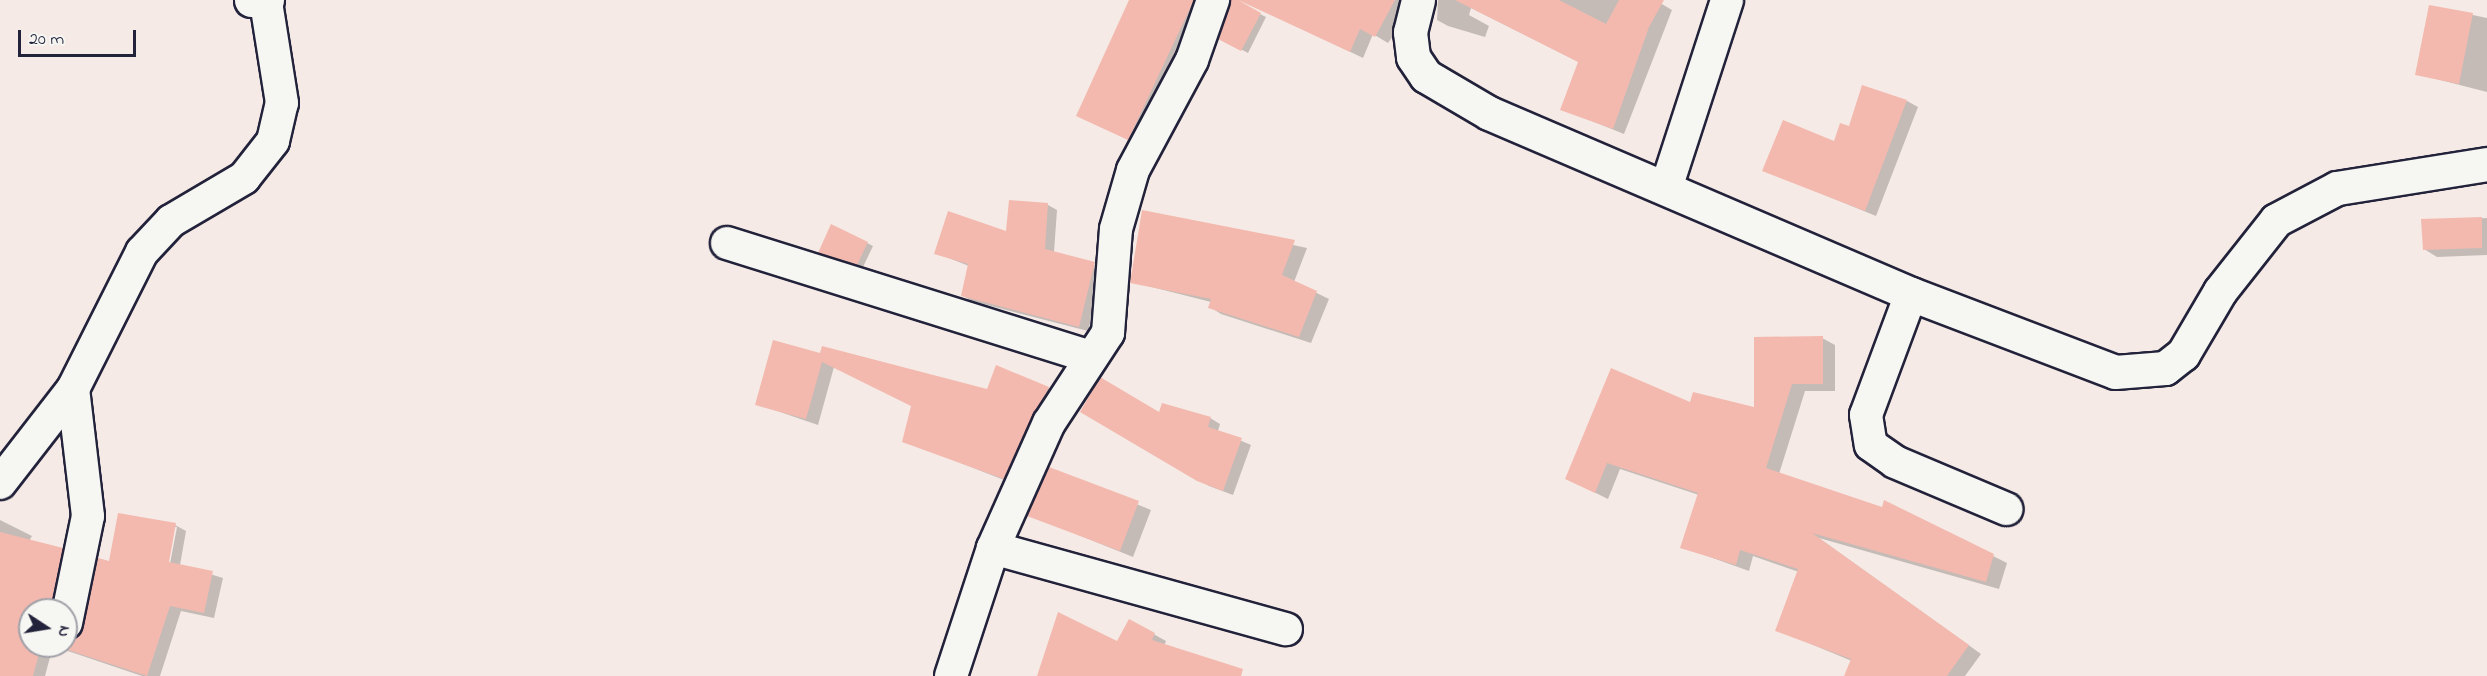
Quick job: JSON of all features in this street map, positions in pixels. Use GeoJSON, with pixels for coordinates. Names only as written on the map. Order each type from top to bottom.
{"type":"FeatureCollection","features":[{"type":"Feature","properties":{"kind":"street"},"geometry":{"type":"LineString","coordinates":[[0,483],[73,389],[141,252],[171,221],[244,178],[273,141],[282,103],[261,0]]}},
{"type":"Feature","properties":{"kind":"street"},"geometry":{"type":"LineString","coordinates":[[951,676],[993,548],[1049,423],[1108,333],[1116,229],[1133,170],[1192,60],[1213,0]]}},
{"type":"Feature","properties":{"kind":"street"},"geometry":{"type":"LineString","coordinates":[[1418,0],[1410,32],[1413,57],[1426,76],[1489,113],[1667,186],[1911,294],[2115,372],[2165,368],[2183,354],[2220,291],[2276,220],[2337,188],[2487,164]]}},
{"type":"Feature","properties":{"kind":"street"},"geometry":{"type":"LineString","coordinates":[[1667,186],[1726,0]]}},
{"type":"Feature","properties":{"kind":"street"},"geometry":{"type":"LineString","coordinates":[[727,243],[1091,357]]}},
{"type":"Feature","properties":{"kind":"street"},"geometry":{"type":"LineString","coordinates":[[1911,294],[1866,415],[1871,445],[1895,462],[2006,509]]}},
{"type":"Feature","properties":{"kind":"street"},"geometry":{"type":"LineString","coordinates":[[71,598],[88,516],[73,389]]}},
{"type":"Feature","properties":{"kind":"street"},"geometry":{"type":"LineString","coordinates":[[993,548],[1286,629]]}},
{"type":"Feature","properties":{"kind":"building"},"geometry":{"type":"Polygon","coordinates":[[[1129,0],[1194,0],[1128,140],[1076,116],[1129,0]]]}},
{"type":"Feature","properties":{"kind":"building"},"geometry":{"type":"Polygon","coordinates":[[[1231,0],[1238,0],[1261,13],[1241,51],[1218,39],[1231,0]]]}},
{"type":"Feature","properties":{"kind":"building"},"geometry":{"type":"Polygon","coordinates":[[[1238,0],[1395,0],[1375,37],[1360,29],[1350,52],[1238,0]]]}},
{"type":"Feature","properties":{"kind":"building"},"geometry":{"type":"Polygon","coordinates":[[[1455,0],[1559,0],[1606,24],[1619,0],[1664,0],[1649,27],[1613,129],[1560,110],[1578,62],[1455,0]]]}},
{"type":"Feature","properties":{"kind":"building"},"geometry":{"type":"Polygon","coordinates":[[[2429,5],[2473,13],[2459,84],[2415,75],[2429,5]]]}},
{"type":"Feature","properties":{"kind":"building"},"geometry":{"type":"Polygon","coordinates":[[[1862,85],[1907,100],[1865,211],[1762,171],[1783,120],[1834,141],[1840,123],[1849,126],[1862,85]]]}},
{"type":"Feature","properties":{"kind":"building"},"geometry":{"type":"Polygon","coordinates":[[[1009,200],[1048,203],[1045,249],[1095,262],[1079,327],[961,296],[968,264],[934,254],[948,211],[1006,231],[1009,200]]]}},
{"type":"Feature","properties":{"kind":"building"},"geometry":{"type":"Polygon","coordinates":[[[1142,210],[1295,240],[1282,275],[1317,291],[1299,337],[1208,308],[1211,299],[1130,283],[1142,210]]]}},
{"type":"Feature","properties":{"kind":"building"},"geometry":{"type":"Polygon","coordinates":[[[2482,217],[2482,248],[2423,250],[2421,219],[2482,217]]]}},
{"type":"Feature","properties":{"kind":"building"},"geometry":{"type":"Polygon","coordinates":[[[831,224],[868,242],[857,265],[818,253],[831,224]]]}},
{"type":"Feature","properties":{"kind":"building"},"geometry":{"type":"Polygon","coordinates":[[[1823,336],[1823,384],[1792,384],[1766,468],[1882,507],[1884,500],[1994,554],[1986,582],[1812,533],[1969,645],[1947,676],[1844,676],[1851,659],[1775,631],[1798,569],[1740,550],[1736,565],[1680,548],[1698,493],[1607,463],[1595,493],[1565,479],[1611,368],[1690,402],[1693,392],[1754,407],[1754,337],[1823,336]]]}},
{"type":"Feature","properties":{"kind":"building"},"geometry":{"type":"Polygon","coordinates":[[[773,340],[820,353],[822,346],[987,389],[996,365],[1049,387],[1004,479],[902,442],[911,406],[822,362],[806,419],[755,405],[773,340]]]}},
{"type":"Feature","properties":{"kind":"building"},"geometry":{"type":"Polygon","coordinates":[[[1100,377],[1159,412],[1162,403],[1211,417],[1208,427],[1242,438],[1223,491],[1197,481],[1080,412],[1100,377]]]}},
{"type":"Feature","properties":{"kind":"building"},"geometry":{"type":"Polygon","coordinates":[[[1049,467],[1139,501],[1120,551],[1027,516],[1049,467]]]}},
{"type":"Feature","properties":{"kind":"building"},"geometry":{"type":"Polygon","coordinates":[[[118,513],[176,523],[169,562],[213,571],[204,613],[170,606],[147,676],[78,653],[78,633],[83,627],[98,558],[109,561],[118,513]]]}},
{"type":"Feature","properties":{"kind":"building"},"geometry":{"type":"Polygon","coordinates":[[[0,532],[63,548],[53,598],[18,598],[18,658],[38,658],[33,676],[0,676],[0,532]]]}},
{"type":"Feature","properties":{"kind":"building"},"geometry":{"type":"Polygon","coordinates":[[[1058,612],[1117,641],[1129,619],[1155,633],[1152,640],[1243,669],[1241,676],[1037,676],[1058,612]]]}}]}
